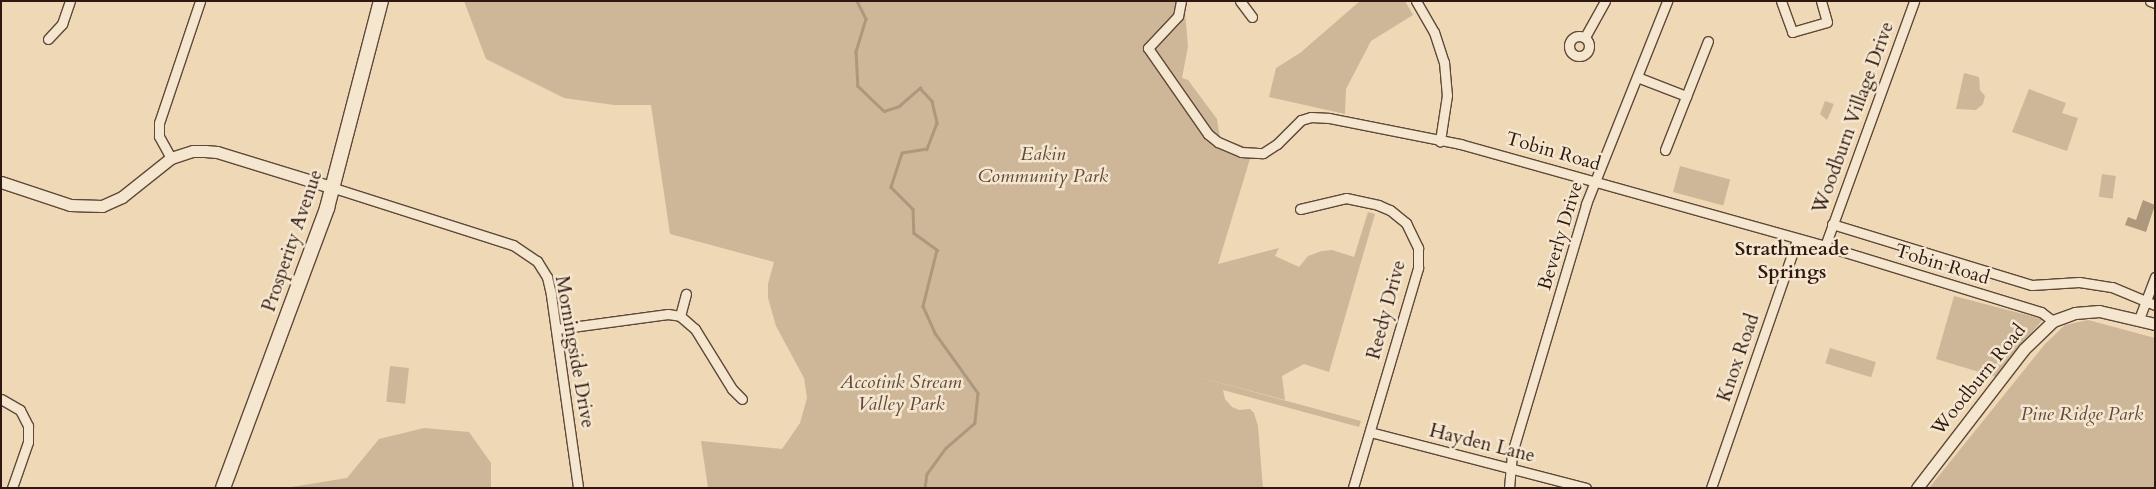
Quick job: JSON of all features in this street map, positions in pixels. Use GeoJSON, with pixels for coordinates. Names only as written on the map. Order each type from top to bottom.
{"type":"FeatureCollection","features":[{"type":"Feature","properties":{"kind":"main road","name":"Prosperity Avenue"},"geometry":{"type":"LineString","coordinates":[[223,488],[334,188],[381,1]]}},
{"type":"Feature","properties":{"kind":"street"},"geometry":{"type":"LineString","coordinates":[[48,40],[62,24],[70,1]]}},
{"type":"Feature","properties":{"kind":"street"},"geometry":{"type":"LineString","coordinates":[[171,158],[159,136],[159,123],[200,1]]}},
{"type":"Feature","properties":{"kind":"street","name":"Tobin Road"},"geometry":{"type":"LineString","coordinates":[[1181,1],[1178,16],[1148,48],[1208,134],[1218,142],[1241,152],[1262,153],[1277,144],[1301,120],[1321,117],[1440,141],[1494,153],[1797,240],[1825,246],[2041,312],[2053,321]]}},
{"type":"Feature","properties":{"kind":"street"},"geometry":{"type":"LineString","coordinates":[[1240,1],[1252,17]]}},
{"type":"Feature","properties":{"kind":"street"},"geometry":{"type":"LineString","coordinates":[[1416,1],[1434,32],[1444,62],[1447,95],[1440,141]]}},
{"type":"Feature","properties":{"kind":"street"},"geometry":{"type":"LineString","coordinates":[[1585,37],[1604,1]]}},
{"type":"Feature","properties":{"kind":"street","name":"Beverly Drive"},"geometry":{"type":"LineString","coordinates":[[1509,488],[1509,468],[1512,453],[1594,181],[1667,1]]}},
{"type":"Feature","properties":{"kind":"street"},"geometry":{"type":"LineString","coordinates":[[1781,1],[1792,32],[1827,22],[1821,1]]}},
{"type":"Feature","properties":{"kind":"street","name":"Woodburn Village Drive"},"geometry":{"type":"LineString","coordinates":[[1825,246],[1914,1]]}},
{"type":"Feature","properties":{"kind":"street"},"geometry":{"type":"LineString","coordinates":[[2150,1],[2155,3]]}},
{"type":"Feature","properties":{"kind":"street"},"geometry":{"type":"LineString","coordinates":[[1665,150],[1708,41]]}},
{"type":"Feature","properties":{"kind":"street"},"geometry":{"type":"LineString","coordinates":[[1637,77],[1686,96]]}},
{"type":"Feature","properties":{"kind":"street"},"geometry":{"type":"LineString","coordinates":[[1,182],[70,205],[102,206],[122,197],[171,158],[193,151],[217,152],[334,188]]}},
{"type":"Feature","properties":{"kind":"street","name":"Morningside Drive"},"geometry":{"type":"LineString","coordinates":[[334,188],[513,245],[530,254],[540,265],[547,277],[557,330],[578,488]]}},
{"type":"Feature","properties":{"kind":"street","name":"Reedy Drive"},"geometry":{"type":"LineString","coordinates":[[1300,209],[1346,198],[1378,206],[1390,210],[1406,223],[1418,248],[1418,268],[1353,488]]}},
{"type":"Feature","properties":{"kind":"street"},"geometry":{"type":"LineString","coordinates":[[1832,224],[2032,285],[2079,282],[2096,284],[2112,287],[2150,304]]}},
{"type":"Feature","properties":{"kind":"street","name":"Knox Road"},"geometry":{"type":"LineString","coordinates":[[1711,488],[1797,240]]}},
{"type":"Feature","properties":{"kind":"street"},"geometry":{"type":"LineString","coordinates":[[2139,319],[2150,304],[2155,277]]}},
{"type":"Feature","properties":{"kind":"street"},"geometry":{"type":"LineString","coordinates":[[680,316],[686,294]]}},
{"type":"Feature","properties":{"kind":"street","name":"Woodburn Road"},"geometry":{"type":"LineString","coordinates":[[1917,488],[2024,349],[2053,321],[2064,316],[2088,311],[2111,313],[2155,324]]}},
{"type":"Feature","properties":{"kind":"street"},"geometry":{"type":"LineString","coordinates":[[557,330],[668,314],[680,316],[695,329],[732,389],[742,399]]}},
{"type":"Feature","properties":{"kind":"street"},"geometry":{"type":"LineString","coordinates":[[1,398],[20,410],[28,426],[28,442],[12,488]]}},
{"type":"Feature","properties":{"kind":"street","name":"Hayden Lane"},"geometry":{"type":"LineString","coordinates":[[1370,432],[1586,488]]}},
{"type":"Feature","properties":{"kind":"green space","name":"Eakin Community Park"},"geometry":{"type":"Polygon","coordinates":[[[464,1],[1184,1],[1188,46],[1182,78],[1188,80],[1217,119],[1220,138],[1253,149],[1218,264],[1279,248],[1275,256],[1299,267],[1308,256],[1322,251],[1332,250],[1354,257],[1368,212],[1375,214],[1329,372],[1304,364],[1282,376],[1285,400],[1183,373],[1361,421],[1359,427],[1223,390],[1225,399],[1232,407],[1239,410],[1250,409],[1254,413],[1258,426],[1263,488],[708,488],[701,441],[782,449],[800,423],[807,398],[804,378],[776,326],[768,298],[768,284],[774,262],[670,234],[651,105],[614,105],[564,98],[486,59],[464,1]]]}},
{"type":"Feature","properties":{"kind":"green space"},"geometry":{"type":"Polygon","coordinates":[[[1360,1],[1405,1],[1413,15],[1371,41],[1346,89],[1345,114],[1269,97],[1276,68],[1300,53],[1360,1]]]}},
{"type":"Feature","properties":{"kind":"green space"},"geometry":{"type":"Polygon","coordinates":[[[1964,73],[1979,77],[1980,90],[1985,96],[1983,104],[1976,110],[1956,109],[1964,73]]]}},
{"type":"Feature","properties":{"kind":"green space"},"geometry":{"type":"Polygon","coordinates":[[[2029,89],[2066,103],[2062,113],[2078,118],[2067,151],[2012,132],[2029,89]]]}},
{"type":"Feature","properties":{"kind":"green space"},"geometry":{"type":"Polygon","coordinates":[[[1825,101],[1834,104],[1827,120],[1820,114],[1825,101]]]}},
{"type":"Feature","properties":{"kind":"green space"},"geometry":{"type":"Polygon","coordinates":[[[1680,166],[1730,179],[1723,206],[1673,192],[1680,166]]]}},
{"type":"Feature","properties":{"kind":"green space"},"geometry":{"type":"Polygon","coordinates":[[[2102,174],[2116,176],[2113,199],[2099,197],[2102,174]]]}},
{"type":"Feature","properties":{"kind":"green space"},"geometry":{"type":"Polygon","coordinates":[[[1954,296],[2043,319],[1996,377],[1936,359],[1954,296]]]}},
{"type":"Feature","properties":{"kind":"green space","name":"Pine Ridge Park"},"geometry":{"type":"Polygon","coordinates":[[[2088,320],[2155,338],[2155,488],[1929,488],[2045,344],[2065,325],[2088,320]]]}},
{"type":"Feature","properties":{"kind":"green space"},"geometry":{"type":"Polygon","coordinates":[[[1830,348],[1876,362],[1871,377],[1825,363],[1830,348]]]}},
{"type":"Feature","properties":{"kind":"green space"},"geometry":{"type":"Polygon","coordinates":[[[390,366],[409,368],[405,404],[386,402],[390,366]]]}},
{"type":"Feature","properties":{"kind":"green space"},"geometry":{"type":"Polygon","coordinates":[[[424,428],[469,432],[491,463],[491,488],[285,488],[347,478],[379,439],[424,428]]]}},
{"type":"Feature","properties":{"kind":"shaded area"},"geometry":{"type":"Polygon","coordinates":[[[2143,200],[2155,205],[2146,232],[2125,225],[2128,217],[2136,220],[2143,200]]]}},
{"type":"Feature","properties":{"kind":"waterway"},"geometry":{"type":"LineString","coordinates":[[857,1],[866,19],[856,51],[858,86],[884,111],[899,106],[920,88],[932,101],[937,123],[927,149],[902,153],[891,187],[913,209],[914,233],[937,250],[923,306],[935,333],[978,393],[975,423],[946,448],[927,474],[925,488]]}},
{"type":"Feature","properties":{"kind":"district","name":"Strathmeade Springs"},"geometry":{"type":"Point","coordinates":[1792,260]}},
{"type":"Feature","properties":{"kind":"park label","name":"Accotink Stream Valley Park"},"geometry":{"type":"Point","coordinates":[901,394]}}]}
